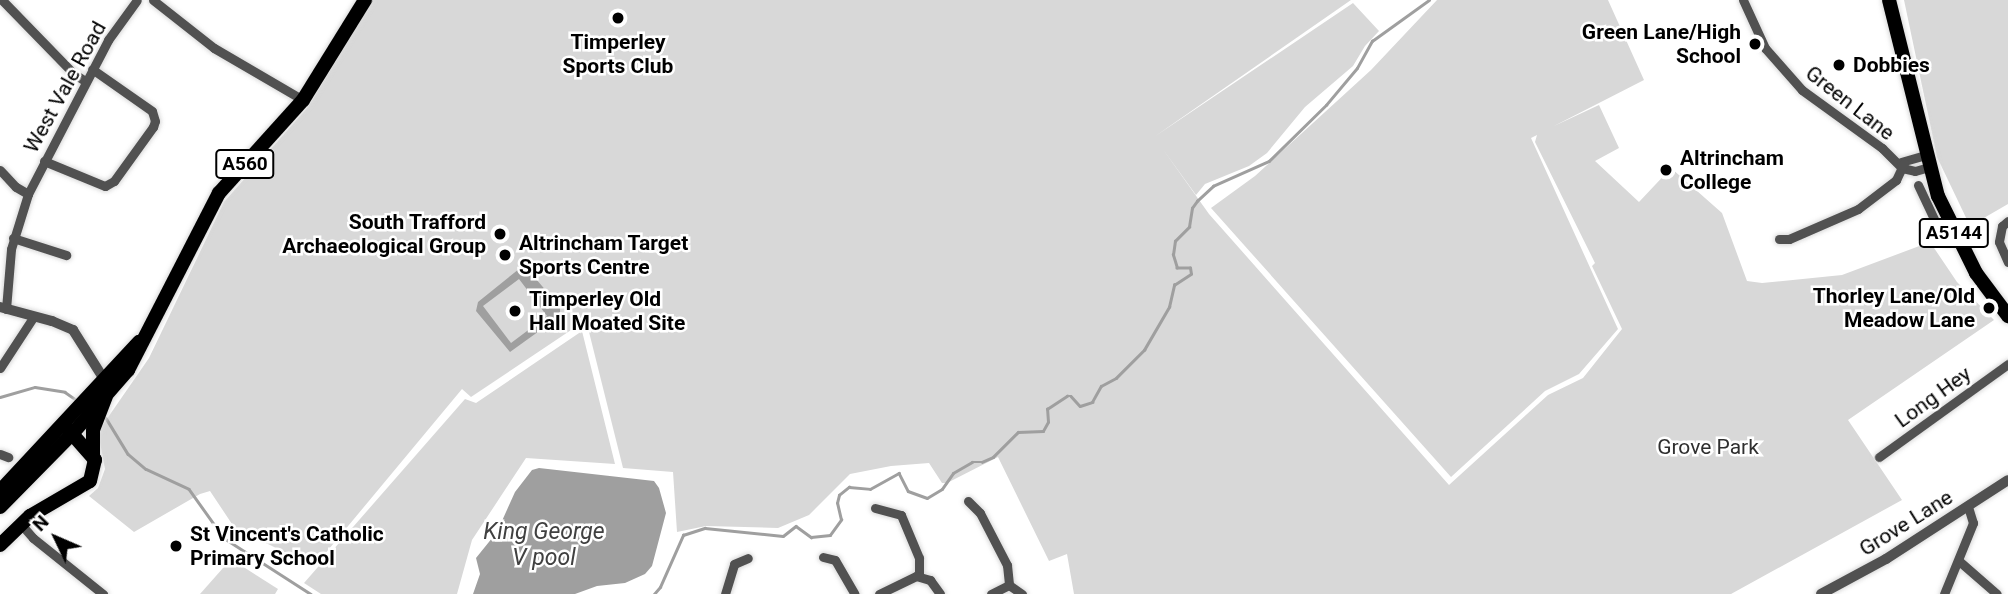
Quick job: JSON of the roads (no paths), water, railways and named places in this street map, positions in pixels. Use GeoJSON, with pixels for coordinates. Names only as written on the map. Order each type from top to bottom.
{"type":"FeatureCollection","features":[{"type":"Feature","properties":{"kind":"main road","name":"A560"},"geometry":{"type":"LineString","coordinates":[[0,491],[132,364],[219,193],[303,100],[365,0]]}},
{"type":"Feature","properties":{"kind":"main road","name":"A5144"},"geometry":{"type":"LineString","coordinates":[[1889,0],[1927,161],[1957,238],[2003,300],[2008,316]]}},
{"type":"Feature","properties":{"kind":"main road"},"geometry":{"type":"LineString","coordinates":[[0,545],[20,523],[88,483],[95,466],[93,430],[108,388]]}},
{"type":"Feature","properties":{"kind":"main road","name":"A560"},"geometry":{"type":"LineString","coordinates":[[0,507],[68,428]]}},
{"type":"Feature","properties":{"kind":"main road"},"geometry":{"type":"LineString","coordinates":[[68,428],[93,456]]}},
{"type":"Feature","properties":{"kind":"street"},"geometry":{"type":"LineString","coordinates":[[2,0],[73,74],[85,81]]}},
{"type":"Feature","properties":{"kind":"street","name":"West Vale Road"},"geometry":{"type":"LineString","coordinates":[[3,308],[13,238],[28,194],[85,81],[112,33],[137,0]]}},
{"type":"Feature","properties":{"kind":"street"},"geometry":{"type":"LineString","coordinates":[[153,0],[214,48],[303,100]]}},
{"type":"Feature","properties":{"kind":"street","name":"Green Lane"},"geometry":{"type":"LineString","coordinates":[[1743,0],[1765,48],[1794,82],[1901,164],[1927,161]]}},
{"type":"Feature","properties":{"kind":"street"},"geometry":{"type":"LineString","coordinates":[[44,161],[106,186],[114,181],[153,127],[155,121],[152,111],[92,69]]}},
{"type":"Feature","properties":{"kind":"street"},"geometry":{"type":"LineString","coordinates":[[1779,239],[1789,239],[1858,209],[1896,180],[1901,164]]}},
{"type":"Feature","properties":{"kind":"street"},"geometry":{"type":"LineString","coordinates":[[0,170],[16,187],[28,194]]}},
{"type":"Feature","properties":{"kind":"street"},"geometry":{"type":"LineString","coordinates":[[1918,185],[1943,238],[1948,241],[1957,238]]}},
{"type":"Feature","properties":{"kind":"street"},"geometry":{"type":"LineString","coordinates":[[2008,221],[2002,226],[1999,242],[2008,262]]}},
{"type":"Feature","properties":{"kind":"street"},"geometry":{"type":"LineString","coordinates":[[13,238],[66,255]]}},
{"type":"Feature","properties":{"kind":"street"},"geometry":{"type":"LineString","coordinates":[[3,308],[76,332],[108,388]]}},
{"type":"Feature","properties":{"kind":"street"},"geometry":{"type":"LineString","coordinates":[[0,368],[6,363],[34,316]]}},
{"type":"Feature","properties":{"kind":"street","name":"Long Hey"},"geometry":{"type":"LineString","coordinates":[[1879,457],[2008,364]]}},
{"type":"Feature","properties":{"kind":"street","name":"Grove Lane"},"geometry":{"type":"LineString","coordinates":[[1821,594],[1886,559],[2008,480]]}},
{"type":"Feature","properties":{"kind":"street"},"geometry":{"type":"LineString","coordinates":[[968,501],[980,513],[1007,565],[1009,585],[1022,594]]}},
{"type":"Feature","properties":{"kind":"street"},"geometry":{"type":"LineString","coordinates":[[1944,594],[1973,523],[1968,507]]}},
{"type":"Feature","properties":{"kind":"street"},"geometry":{"type":"LineString","coordinates":[[875,508],[901,515],[919,558],[919,576]]}},
{"type":"Feature","properties":{"kind":"street"},"geometry":{"type":"LineString","coordinates":[[20,523],[33,538],[103,594]]}},
{"type":"Feature","properties":{"kind":"street"},"geometry":{"type":"LineString","coordinates":[[823,557],[835,560],[855,594]]}},
{"type":"Feature","properties":{"kind":"street"},"geometry":{"type":"LineString","coordinates":[[724,594],[731,561],[748,558]]}},
{"type":"Feature","properties":{"kind":"street"},"geometry":{"type":"LineString","coordinates":[[1959,561],[1997,594]]}},
{"type":"Feature","properties":{"kind":"street"},"geometry":{"type":"LineString","coordinates":[[879,594],[906,578],[919,576],[930,580],[940,594]]}},
{"type":"Feature","properties":{"kind":"street"},"geometry":{"type":"LineString","coordinates":[[991,594],[1009,585]]}},
{"type":"Feature","properties":{"kind":"water"},"geometry":{"type":"Polygon","coordinates":[[[524,265],[560,307],[560,316],[510,352],[476,311],[478,302],[524,265]],[[519,279],[483,306],[511,343],[547,316],[519,279]]]}},
{"type":"Feature","properties":{"kind":"water","name":"King George V pool"},"geometry":{"type":"Polygon","coordinates":[[[539,468],[654,481],[659,488],[666,513],[652,566],[645,574],[625,583],[597,586],[575,594],[473,594],[480,574],[476,558],[497,532],[515,492],[532,470],[539,468]]]}},
{"type":"Feature","properties":{"kind":"waterway"},"geometry":{"type":"LineString","coordinates":[[654,594],[660,587],[683,535],[705,528],[783,536],[796,526],[811,537],[830,535],[841,520],[837,503],[839,495],[849,487],[870,489],[899,473],[908,491],[927,498],[942,489],[953,473],[972,462],[982,462],[993,457],[1018,432],[1043,431],[1048,422],[1047,409],[1067,396],[1071,396],[1080,406],[1092,402],[1101,386],[1116,378],[1144,350],[1169,307],[1174,285],[1191,274],[1190,268],[1177,268],[1173,255],[1175,241],[1189,227],[1192,208],[1197,201],[1213,186],[1269,161],[1326,105],[1357,68],[1372,41],[1429,0]]}},
{"type":"Feature","properties":{"kind":"waterway"},"geometry":{"type":"LineString","coordinates":[[0,397],[35,387],[65,392],[75,399]]}},
{"type":"Feature","properties":{"kind":"waterway"},"geometry":{"type":"LineString","coordinates":[[106,418],[128,454],[146,469],[189,489],[224,538],[311,594]]}},
{"type":"Feature","properties":{"kind":"place","name":"Timperley Sports Club"},"geometry":{"type":"Point","coordinates":[618,18]}},
{"type":"Feature","properties":{"kind":"place","name":"Green Lane/High School"},"geometry":{"type":"Point","coordinates":[1755,44]}},
{"type":"Feature","properties":{"kind":"place","name":"Dobbies"},"geometry":{"type":"Point","coordinates":[1839,65]}},
{"type":"Feature","properties":{"kind":"place","name":"Altrincham College"},"geometry":{"type":"Point","coordinates":[1666,170]}},
{"type":"Feature","properties":{"kind":"place","name":"South Trafford Archaeological Group"},"geometry":{"type":"Point","coordinates":[500,234]}},
{"type":"Feature","properties":{"kind":"place","name":"Altrincham Target Sports Centre"},"geometry":{"type":"Point","coordinates":[505,255]}},
{"type":"Feature","properties":{"kind":"place","name":"Thorley Lane/Old Meadow Lane"},"geometry":{"type":"Point","coordinates":[1989,308]}},
{"type":"Feature","properties":{"kind":"place","name":"Timperley Old Hall Moated Site"},"geometry":{"type":"Point","coordinates":[515,311]}},
{"type":"Feature","properties":{"kind":"place","name":"St Vincent's Catholic Primary School"},"geometry":{"type":"Point","coordinates":[176,546]}},
{"type":"Feature","properties":{"kind":"park label","name":"Grove Park"},"geometry":{"type":"Point","coordinates":[1708,447]}}]}
